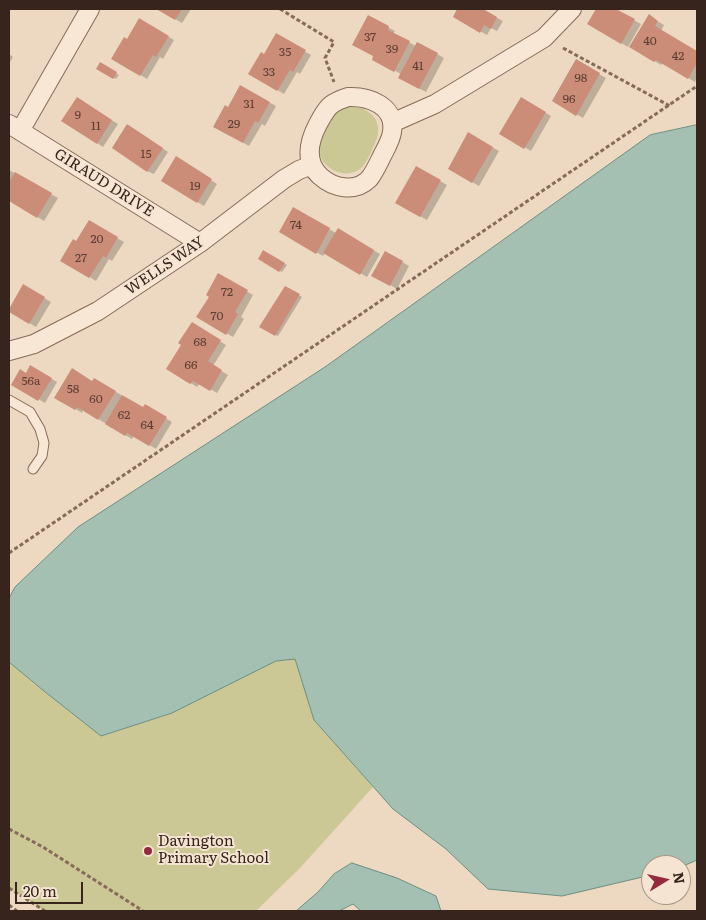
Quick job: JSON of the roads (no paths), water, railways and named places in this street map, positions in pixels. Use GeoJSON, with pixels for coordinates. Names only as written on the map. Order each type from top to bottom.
{"type":"FeatureCollection","features":[{"type":"Feature","properties":{"kind":"street"},"geometry":{"type":"LineString","coordinates":[[14,127],[90,9]]}},
{"type":"Feature","properties":{"kind":"street"},"geometry":{"type":"LineString","coordinates":[[392,122],[435,104],[544,38],[572,9]]}},
{"type":"Feature","properties":{"kind":"street"},"geometry":{"type":"LineString","coordinates":[[356,97],[374,101],[386,109],[392,122],[390,139],[376,167],[368,180],[359,186],[350,188],[332,184],[317,173],[312,165],[309,146],[311,137],[325,111],[332,104],[340,100],[356,97]]}},
{"type":"Feature","properties":{"kind":"street","name":"GIRAUD DRIVE"},"geometry":{"type":"LineString","coordinates":[[14,127],[200,243]]}},
{"type":"Feature","properties":{"kind":"street","name":"WELLS WAY"},"geometry":{"type":"LineString","coordinates":[[9,351],[34,344],[98,311],[200,243],[284,179],[312,165]]}},
{"type":"Feature","properties":{"kind":"lane"},"geometry":{"type":"LineString","coordinates":[[9,400],[30,412],[40,429],[44,443],[42,456],[33,469]]}},
{"type":"Feature","properties":{"kind":"place","name":"Davington Primary School"},"geometry":{"type":"Point","coordinates":[148,851]}}]}
